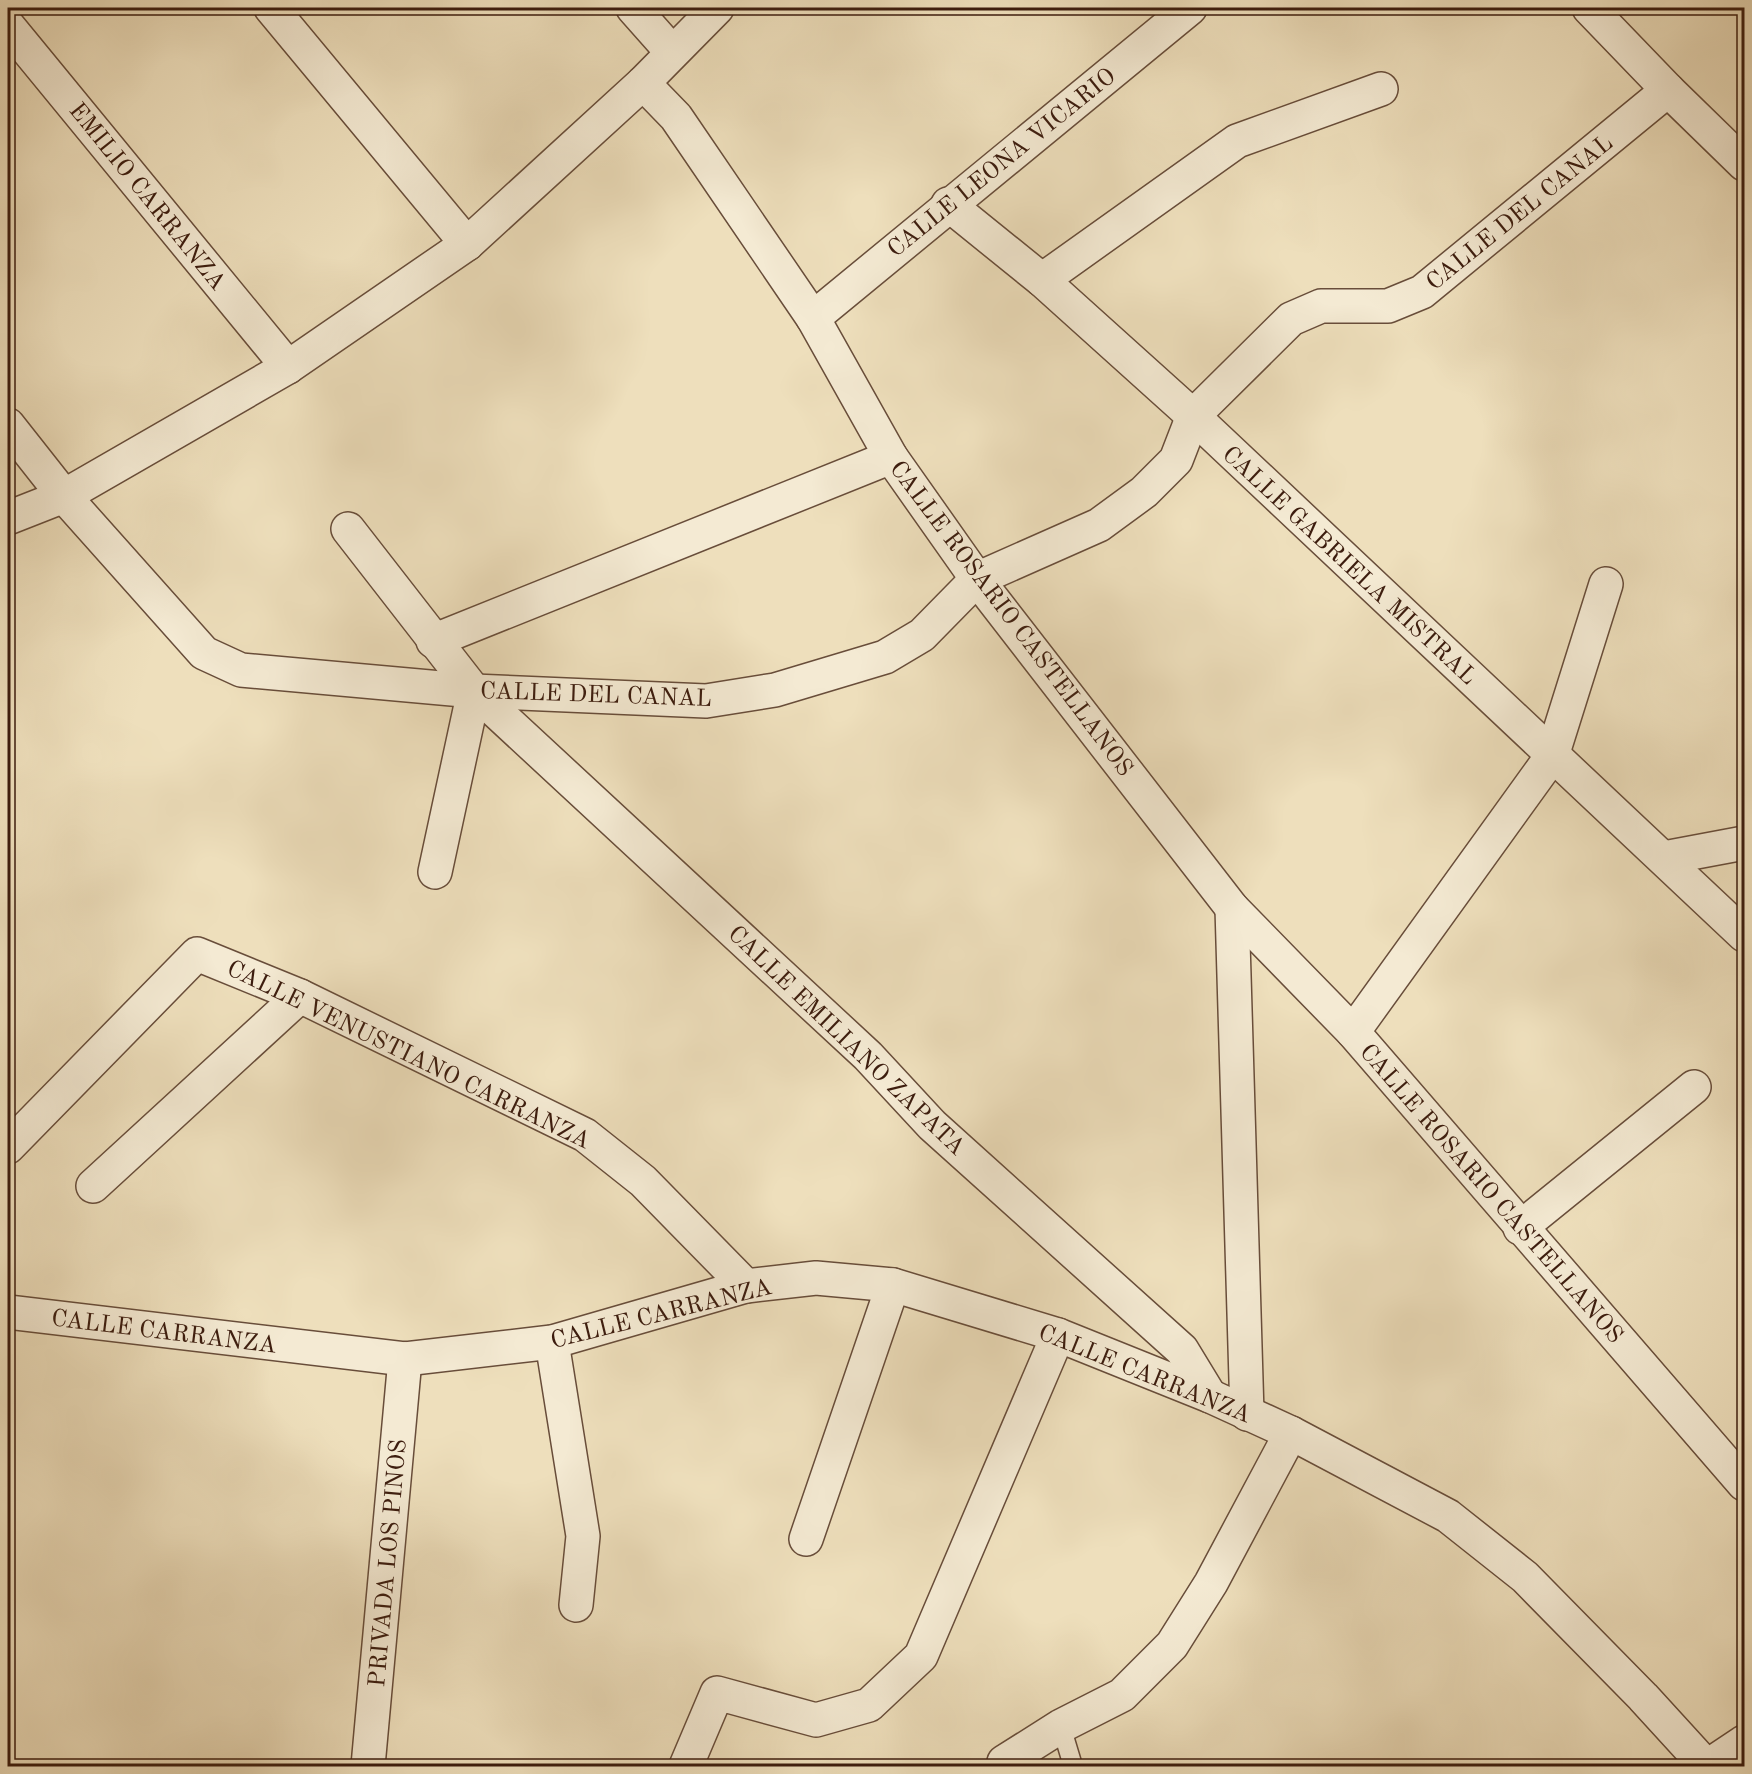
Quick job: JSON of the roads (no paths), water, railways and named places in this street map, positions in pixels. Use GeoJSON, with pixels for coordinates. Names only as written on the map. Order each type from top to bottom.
{"type":"FeatureCollection","features":[{"type":"Feature","properties":{"kind":"street"},"geometry":{"type":"LineString","coordinates":[[271,8],[467,244]]}},
{"type":"Feature","properties":{"kind":"street"},"geometry":{"type":"LineString","coordinates":[[633,8],[672,52]]}},
{"type":"Feature","properties":{"kind":"street"},"geometry":{"type":"LineString","coordinates":[[8,518],[64,496],[288,367],[467,244],[643,83],[717,8]]}},
{"type":"Feature","properties":{"kind":"street","name":"CALLE LEONA VICARIO"},"geometry":{"type":"LineString","coordinates":[[813,318],[948,204],[1190,8]]}},
{"type":"Feature","properties":{"kind":"street"},"geometry":{"type":"LineString","coordinates":[[1589,8],[1744,164]]}},
{"type":"Feature","properties":{"kind":"street","name":"EMILIO CARRANZA"},"geometry":{"type":"LineString","coordinates":[[8,26],[288,367]]}},
{"type":"Feature","properties":{"kind":"street","name":"CALLE ROSARIO CASTELLANOS"},"geometry":{"type":"LineString","coordinates":[[643,83],[676,117],[813,318],[891,457],[977,579],[1232,908],[1353,1032],[1520,1228],[1744,1484]]}},
{"type":"Feature","properties":{"kind":"street"},"geometry":{"type":"LineString","coordinates":[[1042,280],[1237,141],[1381,89]]}},
{"type":"Feature","properties":{"kind":"street","name":"CALLE DEL CANAL"},"geometry":{"type":"LineString","coordinates":[[8,425],[64,496],[204,653],[241,670],[474,691],[706,701],[775,690],[885,657],[922,635],[977,579],[1099,525],[1144,492],[1176,460],[1193,416],[1291,319],[1321,306],[1388,306],[1422,292],[1668,90]]}},
{"type":"Feature","properties":{"kind":"street","name":"CALLE GABRIELA MISTRAL"},"geometry":{"type":"LineString","coordinates":[[948,204],[1042,280],[1193,416],[1552,756],[1744,934]]}},
{"type":"Feature","properties":{"kind":"street"},"geometry":{"type":"LineString","coordinates":[[433,641],[891,457]]}},
{"type":"Feature","properties":{"kind":"street","name":"CALLE EMILIANO ZAPATA"},"geometry":{"type":"LineString","coordinates":[[348,530],[474,691],[868,1056],[932,1125],[1182,1350],[1210,1396]]}},
{"type":"Feature","properties":{"kind":"street"},"geometry":{"type":"LineString","coordinates":[[1353,1032],[1552,756],[1606,584]]}},
{"type":"Feature","properties":{"kind":"street"},"geometry":{"type":"LineString","coordinates":[[435,872],[474,691]]}},
{"type":"Feature","properties":{"kind":"street"},"geometry":{"type":"LineString","coordinates":[[1664,858],[1744,843]]}},
{"type":"Feature","properties":{"kind":"street"},"geometry":{"type":"LineString","coordinates":[[1232,908],[1247,1414]]}},
{"type":"Feature","properties":{"kind":"street","name":"CALLE VENUSTIANO CARRANZA"},"geometry":{"type":"LineString","coordinates":[[8,1147],[198,954],[300,996],[585,1135],[643,1181],[746,1286]]}},
{"type":"Feature","properties":{"kind":"street"},"geometry":{"type":"LineString","coordinates":[[93,1186],[300,996]]}},
{"type":"Feature","properties":{"kind":"street"},"geometry":{"type":"LineString","coordinates":[[1520,1228],[1694,1087]]}},
{"type":"Feature","properties":{"kind":"street","name":"CALLE CARRANZA"},"geometry":{"type":"LineString","coordinates":[[8,1312],[405,1359],[552,1342],[746,1286],[816,1278],[893,1285],[1058,1335],[1210,1396],[1291,1432],[1448,1516],[1516,1571],[1643,1696],[1707,1767]]}},
{"type":"Feature","properties":{"kind":"street"},"geometry":{"type":"LineString","coordinates":[[806,1539],[893,1285]]}},
{"type":"Feature","properties":{"kind":"street"},"geometry":{"type":"LineString","coordinates":[[686,1767],[717,1693],[816,1720],[869,1705],[921,1656],[1058,1335]]}},
{"type":"Feature","properties":{"kind":"street"},"geometry":{"type":"LineString","coordinates":[[552,1342],[584,1536],[576,1605]]}},
{"type":"Feature","properties":{"kind":"street","name":"PRIVADA LOS PINOS"},"geometry":{"type":"LineString","coordinates":[[368,1767],[405,1359]]}},
{"type":"Feature","properties":{"kind":"street"},"geometry":{"type":"LineString","coordinates":[[1004,1762],[1062,1726],[1122,1695],[1173,1645],[1210,1583],[1291,1432]]}},
{"type":"Feature","properties":{"kind":"street"},"geometry":{"type":"LineString","coordinates":[[1707,1767],[1744,1742]]}},
{"type":"Feature","properties":{"kind":"lane"},"geometry":{"type":"LineString","coordinates":[[1062,1726],[1073,1767]]}}]}
